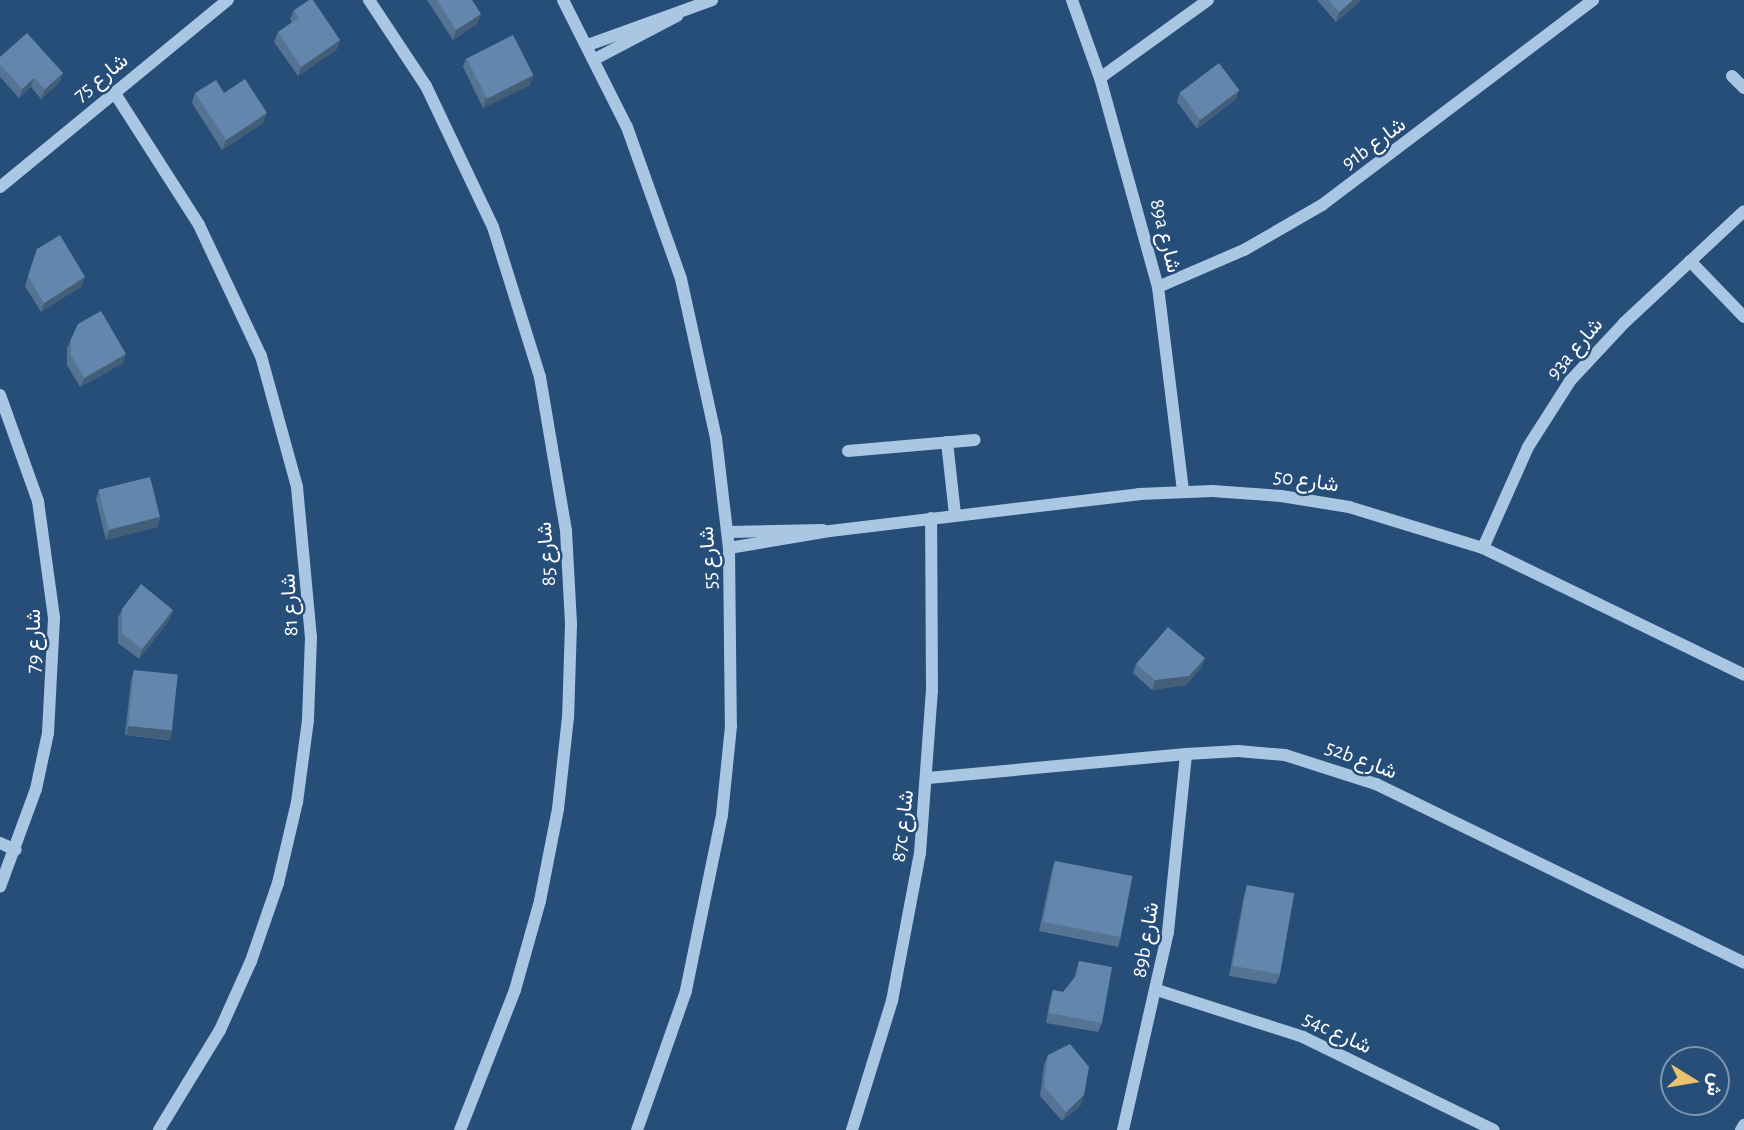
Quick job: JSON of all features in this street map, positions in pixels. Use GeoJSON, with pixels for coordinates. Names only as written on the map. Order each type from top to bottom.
{"type":"FeatureCollection","features":[{"type":"Feature","properties":{"kind":"street","name":"شارع 75"},"geometry":{"type":"LineString","coordinates":[[0,187],[228,0]]}},
{"type":"Feature","properties":{"kind":"street","name":"شارع 85"},"geometry":{"type":"LineString","coordinates":[[369,0],[426,86],[493,227],[540,377],[566,531],[570,677],[558,809],[540,901],[515,990],[460,1130]]}},
{"type":"Feature","properties":{"kind":"street","name":"شارع 55"},"geometry":{"type":"LineString","coordinates":[[563,0],[589,45],[627,127],[681,279],[716,438],[729,548],[731,726],[722,815],[686,990],[637,1130]]}},
{"type":"Feature","properties":{"kind":"street"},"geometry":{"type":"LineString","coordinates":[[589,45],[712,0]]}},
{"type":"Feature","properties":{"kind":"street","name":"89a شارع"},"geometry":{"type":"LineString","coordinates":[[1072,0],[1100,78],[1158,287],[1183,491]]}},
{"type":"Feature","properties":{"kind":"street"},"geometry":{"type":"LineString","coordinates":[[1100,78],[1208,0]]}},
{"type":"Feature","properties":{"kind":"street","name":"91b شارع"},"geometry":{"type":"LineString","coordinates":[[1158,287],[1244,250],[1322,205],[1593,0]]}},
{"type":"Feature","properties":{"kind":"street"},"geometry":{"type":"LineString","coordinates":[[595,59],[683,12]]}},
{"type":"Feature","properties":{"kind":"street"},"geometry":{"type":"LineString","coordinates":[[1732,76],[1744,88]]}},
{"type":"Feature","properties":{"kind":"street","name":"شارع 81"},"geometry":{"type":"LineString","coordinates":[[114,92],[199,225],[261,356],[297,487],[311,637],[304,748],[278,883],[251,961],[220,1030],[159,1130]]}},
{"type":"Feature","properties":{"kind":"street","name":"93a شارع"},"geometry":{"type":"LineString","coordinates":[[1483,548],[1528,447],[1570,381],[1744,211]]}},
{"type":"Feature","properties":{"kind":"street"},"geometry":{"type":"LineString","coordinates":[[1690,261],[1744,317]]}},
{"type":"Feature","properties":{"kind":"street","name":"شارع 79"},"geometry":{"type":"LineString","coordinates":[[0,395],[38,501],[54,618],[48,733],[16,850],[0,887]]}},
{"type":"Feature","properties":{"kind":"street"},"geometry":{"type":"LineString","coordinates":[[848,451],[975,440]]}},
{"type":"Feature","properties":{"kind":"street"},"geometry":{"type":"LineString","coordinates":[[947,442],[955,515]]}},
{"type":"Feature","properties":{"kind":"street","name":"شارع 50"},"geometry":{"type":"LineString","coordinates":[[729,548],[931,518],[1183,491],[1281,496],[1349,507],[1483,548],[1744,675]]}},
{"type":"Feature","properties":{"kind":"street","name":"87c شارع"},"geometry":{"type":"LineString","coordinates":[[852,1130],[892,1001],[908,927],[928,778],[931,518]]}},
{"type":"Feature","properties":{"kind":"street","name":"شارع 50"},"geometry":{"type":"LineString","coordinates":[[728,533],[830,531]]}},
{"type":"Feature","properties":{"kind":"street","name":"52b شارع"},"geometry":{"type":"LineString","coordinates":[[928,778],[1238,751],[1332,766],[1744,963]]}},
{"type":"Feature","properties":{"kind":"street","name":"89b شارع"},"geometry":{"type":"LineString","coordinates":[[1123,1130],[1157,990],[1178,872],[1186,754]]}},
{"type":"Feature","properties":{"kind":"street"},"geometry":{"type":"LineString","coordinates":[[0,843],[16,850]]}},
{"type":"Feature","properties":{"kind":"street","name":"54c شارع"},"geometry":{"type":"LineString","coordinates":[[1157,990],[1303,1037],[1494,1130]]}},
{"type":"Feature","properties":{"kind":"street"},"geometry":{"type":"LineString","coordinates":[[1741,1130],[1744,1125]]}},
{"type":"Feature","properties":{"kind":"building"},"geometry":{"type":"Polygon","coordinates":[[[313,0],[340,40],[301,67],[278,32],[299,18],[294,10],[313,0]]]}},
{"type":"Feature","properties":{"kind":"building"},"geometry":{"type":"Polygon","coordinates":[[[437,0],[472,0],[481,14],[456,30],[437,0]]]}},
{"type":"Feature","properties":{"kind":"building"},"geometry":{"type":"Polygon","coordinates":[[[1329,0],[1353,0],[1339,12],[1329,0]]]}},
{"type":"Feature","properties":{"kind":"building"},"geometry":{"type":"Polygon","coordinates":[[[27,33],[63,73],[45,89],[34,78],[22,89],[0,64],[0,57],[27,33]]]}},
{"type":"Feature","properties":{"kind":"building"},"geometry":{"type":"Polygon","coordinates":[[[513,35],[533,75],[487,99],[467,59],[513,35]]]}},
{"type":"Feature","properties":{"kind":"building"},"geometry":{"type":"Polygon","coordinates":[[[1219,63],[1239,90],[1200,120],[1180,92],[1219,63]]]}},
{"type":"Feature","properties":{"kind":"building"},"geometry":{"type":"Polygon","coordinates":[[[245,79],[267,113],[226,140],[195,93],[216,80],[224,93],[245,79]]]}},
{"type":"Feature","properties":{"kind":"building"},"geometry":{"type":"Polygon","coordinates":[[[60,235],[85,277],[44,303],[28,276],[37,249],[60,235]]]}},
{"type":"Feature","properties":{"kind":"building"},"geometry":{"type":"Polygon","coordinates":[[[101,311],[126,354],[84,378],[71,355],[71,339],[78,324],[101,311]]]}},
{"type":"Feature","properties":{"kind":"building"},"geometry":{"type":"Polygon","coordinates":[[[150,477],[160,517],[108,530],[99,490],[150,477]]]}},
{"type":"Feature","properties":{"kind":"building"},"geometry":{"type":"Polygon","coordinates":[[[141,584],[173,610],[142,649],[122,633],[122,609],[141,584]]]}},
{"type":"Feature","properties":{"kind":"building"},"geometry":{"type":"Polygon","coordinates":[[[1168,627],[1205,658],[1189,676],[1155,680],[1136,664],[1168,627]]]}},
{"type":"Feature","properties":{"kind":"building"},"geometry":{"type":"Polygon","coordinates":[[[134,670],[178,675],[172,730],[128,726],[134,670]]]}},
{"type":"Feature","properties":{"kind":"building"},"geometry":{"type":"Polygon","coordinates":[[[1055,861],[1133,876],[1121,937],[1043,922],[1055,861]]]}},
{"type":"Feature","properties":{"kind":"building"},"geometry":{"type":"Polygon","coordinates":[[[1247,885],[1294,893],[1280,974],[1233,966],[1247,885]]]}},
{"type":"Feature","properties":{"kind":"building"},"geometry":{"type":"Polygon","coordinates":[[[1079,961],[1112,967],[1102,1023],[1049,1013],[1053,990],[1063,992],[1077,975],[1079,961]]]}},
{"type":"Feature","properties":{"kind":"building"},"geometry":{"type":"Polygon","coordinates":[[[1070,1044],[1089,1067],[1084,1095],[1066,1112],[1044,1086],[1048,1055],[1070,1044]]]}}]}
